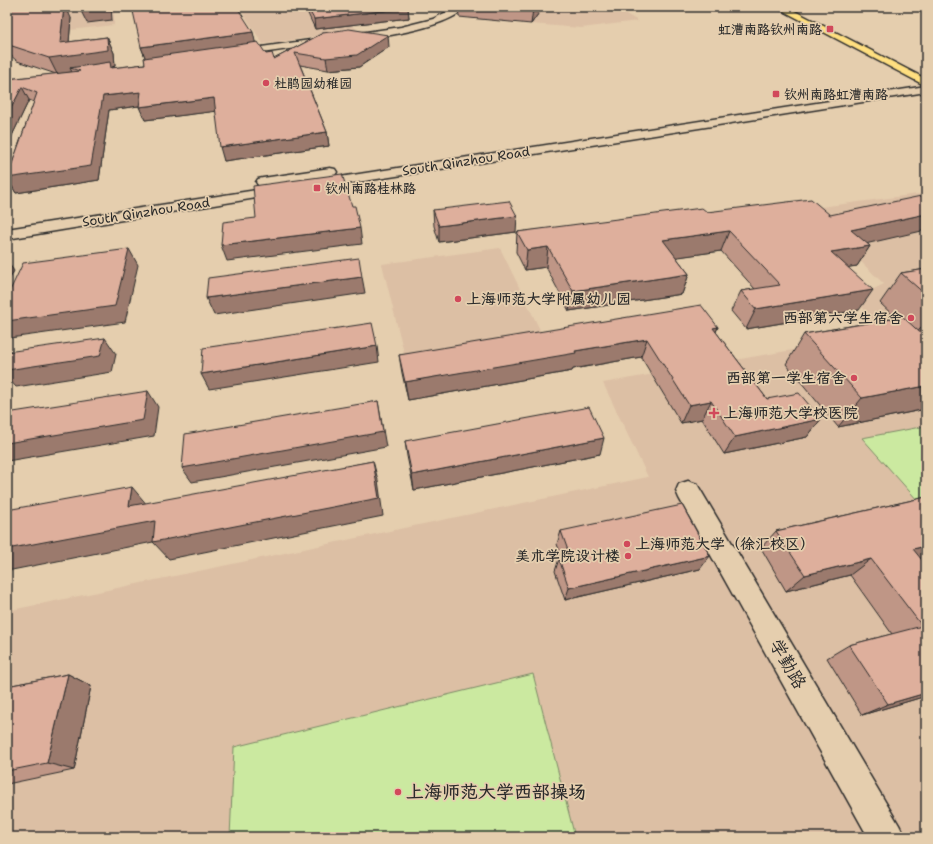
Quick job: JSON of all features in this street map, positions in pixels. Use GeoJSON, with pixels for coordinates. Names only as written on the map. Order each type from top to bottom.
{"type":"FeatureCollection","features":[{"type":"Feature","properties":{"kind":"main road"},"geometry":{"type":"LineString","coordinates":[[780,7],[925,83]]}},
{"type":"Feature","properties":{"kind":"street"},"geometry":{"type":"LineString","coordinates":[[225,55],[403,29],[437,19],[462,7]]}},
{"type":"Feature","properties":{"kind":"street","name":"South Qinzhou Road"},"geometry":{"type":"LineString","coordinates":[[7,223],[925,83]]}},
{"type":"Feature","properties":{"kind":"street","name":"South Qinzhou Road"},"geometry":{"type":"LineString","coordinates":[[7,234],[925,83]]}},
{"type":"Feature","properties":{"kind":"street","name":"学勤路"},"geometry":{"type":"LineString","coordinates":[[688,490],[887,837]]}},
{"type":"Feature","properties":{"kind":"shaded area"},"geometry":{"type":"Polygon","coordinates":[[[14,7],[114,7],[114,25],[7,37],[7,12],[14,7]]]}},
{"type":"Feature","properties":{"kind":"shaded area"},"geometry":{"type":"Polygon","coordinates":[[[239,7],[336,7],[358,31],[263,44],[239,7]]]}},
{"type":"Feature","properties":{"kind":"shaded area"},"geometry":{"type":"Polygon","coordinates":[[[543,7],[614,7],[638,21],[581,28],[531,24],[543,7]]]}},
{"type":"Feature","properties":{"kind":"shaded area","name":"上海师范大学（徐汇校区）"},"geometry":{"type":"Polygon","coordinates":[[[926,193],[926,837],[7,837],[7,611],[648,477],[603,383],[884,334],[855,298],[884,284],[806,209],[926,193]]]}},
{"type":"Feature","properties":{"kind":"shaded area","name":"上海师范大学附属幼儿园"},"geometry":{"type":"Polygon","coordinates":[[[500,248],[542,334],[405,357],[382,264],[500,248]]]}},
{"type":"Feature","properties":{"kind":"green space"},"geometry":{"type":"Polygon","coordinates":[[[926,426],[926,510],[862,438],[926,426]]]}},
{"type":"Feature","properties":{"kind":"green space","name":"上海师范大学西部操场"},"geometry":{"type":"Polygon","coordinates":[[[533,674],[575,837],[230,837],[234,747],[533,674]]]}},
{"type":"Feature","properties":{"kind":"building"},"geometry":{"type":"Polygon","coordinates":[[[7,7],[64,7],[60,43],[107,37],[108,50],[49,58],[9,45],[7,44],[7,7]]]}},
{"type":"Feature","properties":{"kind":"building"},"geometry":{"type":"Polygon","coordinates":[[[81,7],[107,7],[107,8],[81,11],[81,7]]]}},
{"type":"Feature","properties":{"kind":"building"},"geometry":{"type":"Polygon","coordinates":[[[132,7],[237,7],[253,32],[141,47],[132,7]]]}},
{"type":"Feature","properties":{"kind":"building"},"geometry":{"type":"Polygon","coordinates":[[[307,7],[407,7],[408,8],[314,19],[307,7]]]}},
{"type":"Feature","properties":{"kind":"building"},"geometry":{"type":"Polygon","coordinates":[[[517,7],[534,7],[533,9],[517,7]]]}},
{"type":"Feature","properties":{"kind":"building"},"geometry":{"type":"Polygon","coordinates":[[[349,29],[388,35],[357,55],[326,58],[295,53],[327,132],[220,147],[214,98],[139,107],[141,92],[103,96],[91,166],[7,178],[37,93],[22,87],[7,116],[7,79],[80,71],[70,68],[110,62],[111,68],[145,64],[144,58],[258,42],[266,54],[272,53],[274,59],[323,33],[349,29]]]}},
{"type":"Feature","properties":{"kind":"building"},"geometry":{"type":"Polygon","coordinates":[[[342,174],[352,206],[355,206],[360,228],[221,245],[223,222],[256,218],[253,186],[342,174]]]}},
{"type":"Feature","properties":{"kind":"building"},"geometry":{"type":"Polygon","coordinates":[[[926,195],[926,214],[851,230],[870,246],[831,252],[873,290],[756,309],[741,291],[780,285],[729,231],[663,240],[689,274],[573,291],[548,247],[527,250],[517,232],[702,208],[707,212],[811,199],[830,215],[926,195]]]}},
{"type":"Feature","properties":{"kind":"building"},"geometry":{"type":"Polygon","coordinates":[[[509,201],[517,216],[439,226],[433,210],[509,201]]]}},
{"type":"Feature","properties":{"kind":"building"},"geometry":{"type":"Polygon","coordinates":[[[129,249],[115,306],[7,321],[7,297],[23,263],[129,249]]]}},
{"type":"Feature","properties":{"kind":"building"},"geometry":{"type":"Polygon","coordinates":[[[359,258],[362,277],[206,298],[208,278],[359,258]]]}},
{"type":"Feature","properties":{"kind":"building"},"geometry":{"type":"Polygon","coordinates":[[[926,269],[926,295],[901,273],[926,269]]]}},
{"type":"Feature","properties":{"kind":"building"},"geometry":{"type":"Polygon","coordinates":[[[701,305],[718,327],[713,328],[767,399],[799,393],[821,419],[735,437],[711,401],[689,405],[647,339],[575,351],[576,353],[405,382],[399,355],[701,305]]]}},
{"type":"Feature","properties":{"kind":"building"},"geometry":{"type":"Polygon","coordinates":[[[903,317],[926,338],[926,386],[862,398],[804,334],[903,317]]]}},
{"type":"Feature","properties":{"kind":"building"},"geometry":{"type":"Polygon","coordinates":[[[372,323],[377,346],[201,374],[203,348],[372,323]]]}},
{"type":"Feature","properties":{"kind":"building"},"geometry":{"type":"Polygon","coordinates":[[[105,338],[100,356],[7,370],[7,352],[105,338]]]}},
{"type":"Feature","properties":{"kind":"building"},"geometry":{"type":"Polygon","coordinates":[[[148,391],[143,420],[7,443],[7,413],[148,391]]]}},
{"type":"Feature","properties":{"kind":"building"},"geometry":{"type":"Polygon","coordinates":[[[378,401],[383,432],[182,468],[185,434],[378,401]]]}},
{"type":"Feature","properties":{"kind":"building"},"geometry":{"type":"Polygon","coordinates":[[[589,407],[604,438],[412,475],[405,441],[589,407]]]}},
{"type":"Feature","properties":{"kind":"building"},"geometry":{"type":"Polygon","coordinates":[[[373,461],[379,498],[153,542],[155,521],[7,549],[7,510],[132,487],[129,506],[373,461]]]}},
{"type":"Feature","properties":{"kind":"building"},"geometry":{"type":"Polygon","coordinates":[[[926,497],[926,546],[913,549],[926,565],[926,693],[888,704],[849,645],[922,626],[871,559],[805,575],[776,531],[926,497]]]}},
{"type":"Feature","properties":{"kind":"building","name":"美术学院设计楼"},"geometry":{"type":"Polygon","coordinates":[[[682,505],[710,556],[569,588],[559,559],[570,556],[561,531],[682,505]]]}},
{"type":"Feature","properties":{"kind":"building"},"geometry":{"type":"Polygon","coordinates":[[[68,674],[47,763],[7,771],[7,686],[68,674]]]}},
{"type":"Feature","properties":{"kind":"place","name":"虹漕南路钦州南路"},"geometry":{"type":"Point","coordinates":[830,29]}},
{"type":"Feature","properties":{"kind":"place","name":"杜鹃园幼稚园"},"geometry":{"type":"Point","coordinates":[266,83]}},
{"type":"Feature","properties":{"kind":"place","name":"钦州南路虹漕南路"},"geometry":{"type":"Point","coordinates":[776,94]}},
{"type":"Feature","properties":{"kind":"place","name":"钦州南路桂林路"},"geometry":{"type":"Point","coordinates":[317,188]}},
{"type":"Feature","properties":{"kind":"place","name":"上海师范大学附属幼儿园"},"geometry":{"type":"Point","coordinates":[458,299]}},
{"type":"Feature","properties":{"kind":"place","name":"西部第六学生宿舍"},"geometry":{"type":"Point","coordinates":[911,318]}},
{"type":"Feature","properties":{"kind":"place","name":"西部第一学生宿舍"},"geometry":{"type":"Point","coordinates":[854,378]}},
{"type":"Feature","properties":{"kind":"place","name":"上海师范大学校医院"},"geometry":{"type":"Point","coordinates":[714,413]}},
{"type":"Feature","properties":{"kind":"place","name":"上海师范大学（徐汇校区）"},"geometry":{"type":"Point","coordinates":[627,544]}},
{"type":"Feature","properties":{"kind":"place","name":"美术学院设计楼"},"geometry":{"type":"Point","coordinates":[628,556]}},
{"type":"Feature","properties":{"kind":"place","name":"上海师范大学西部操场"},"geometry":{"type":"Point","coordinates":[398,792]}}]}
